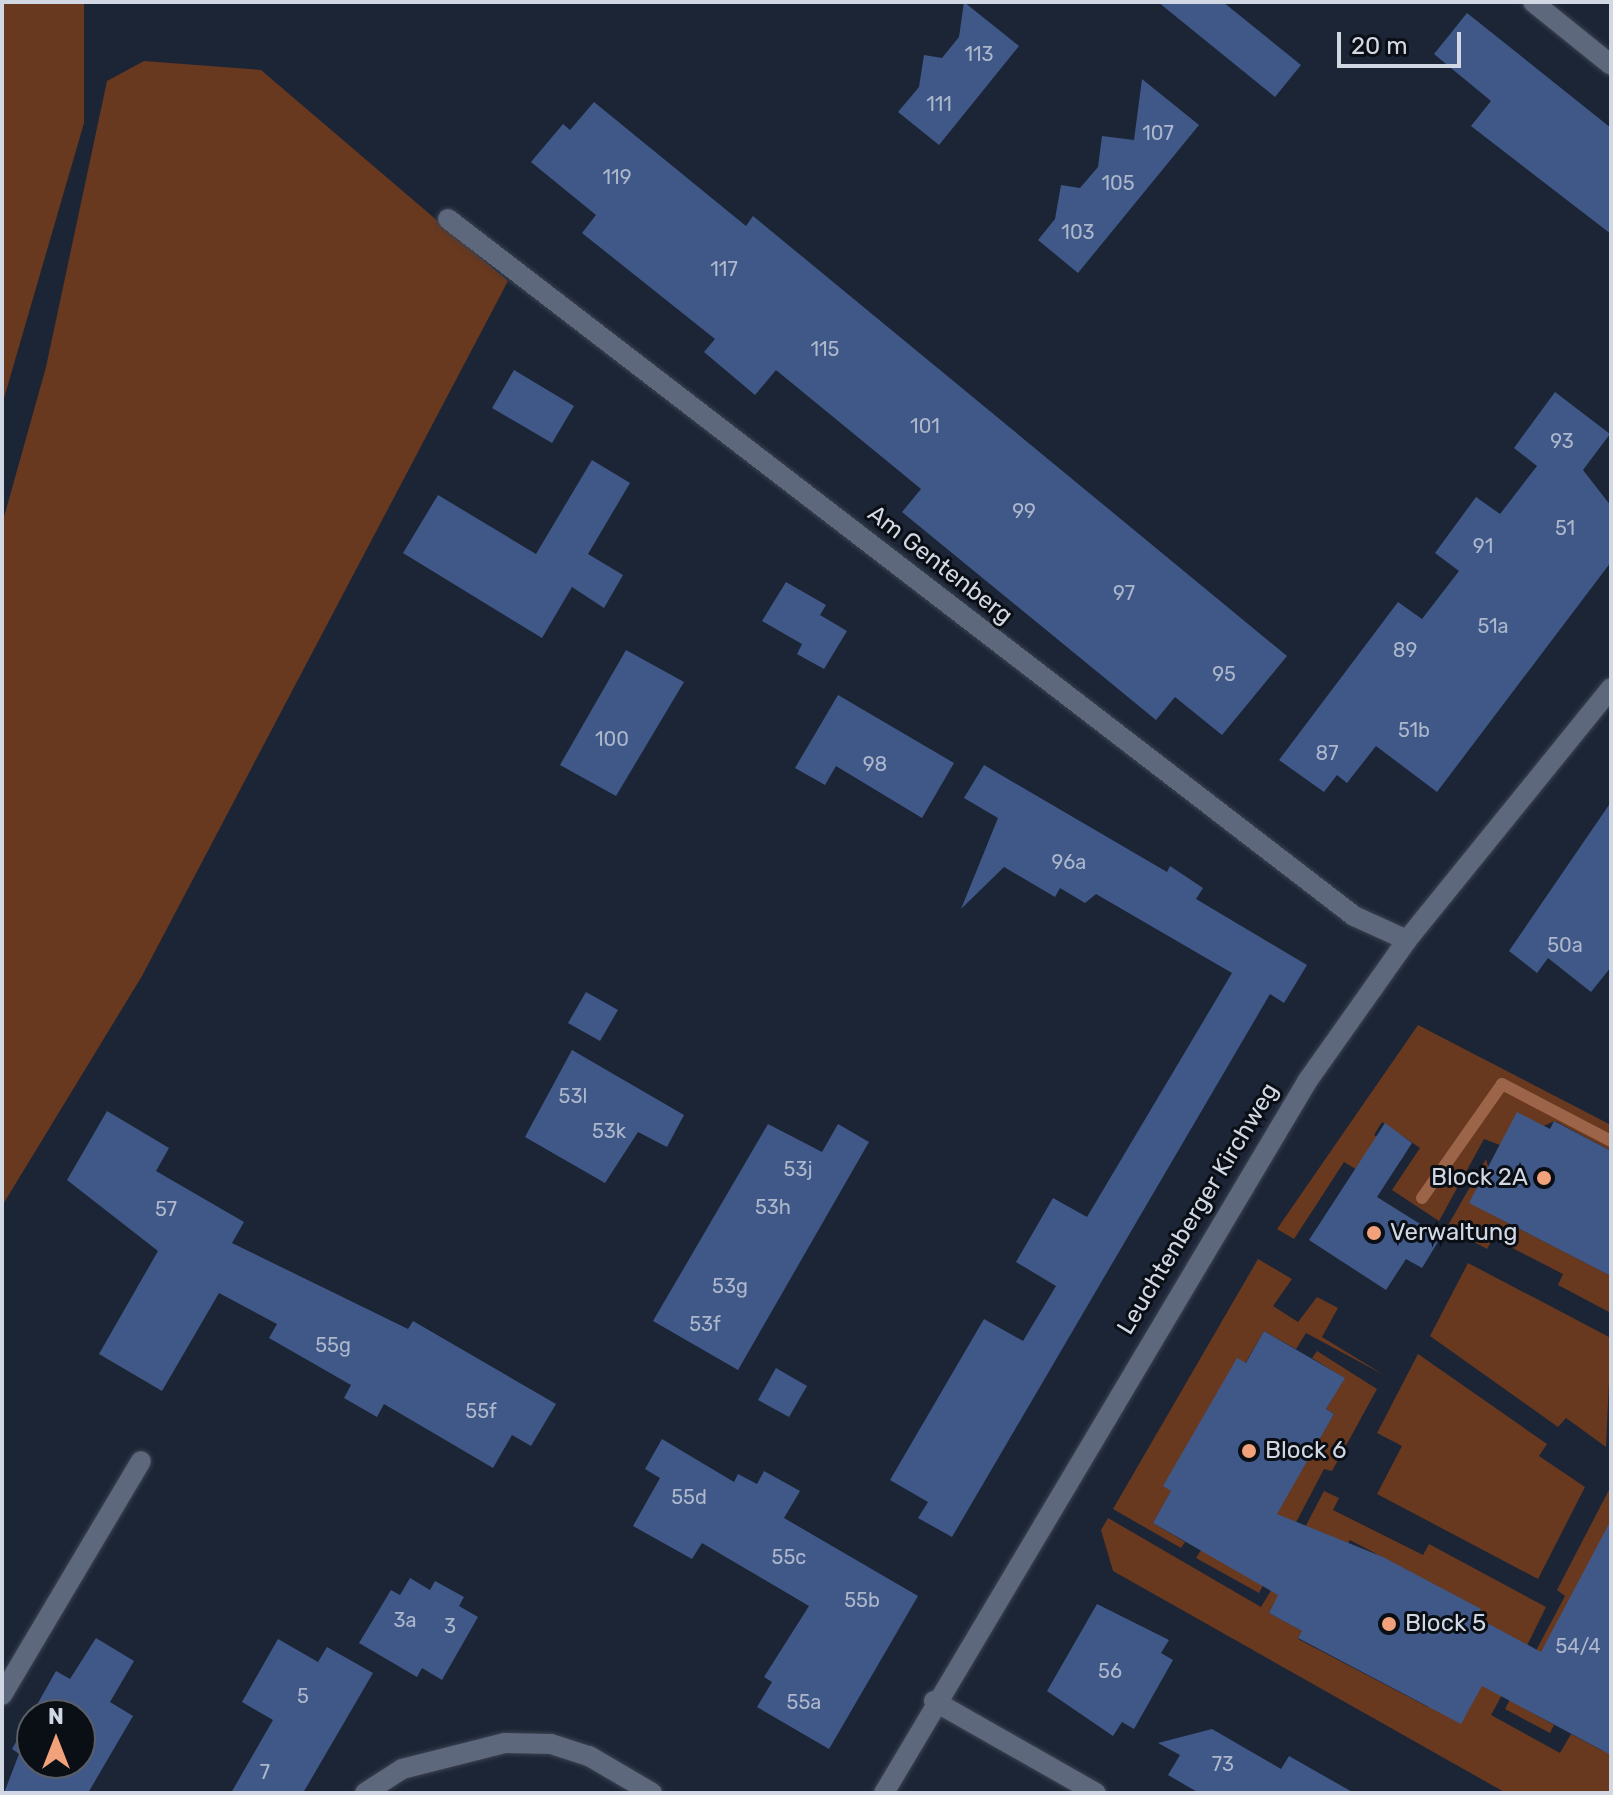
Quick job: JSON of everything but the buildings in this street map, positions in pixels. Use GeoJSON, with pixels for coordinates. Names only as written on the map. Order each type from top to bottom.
{"type":"FeatureCollection","features":[{"type":"Feature","properties":{"kind":"street"},"geometry":{"type":"LineString","coordinates":[[1533,2],[1611,65]]}},
{"type":"Feature","properties":{"kind":"street","name":"Am Gentenberg"},"geometry":{"type":"LineString","coordinates":[[448,219],[1354,916],[1407,940]]}},
{"type":"Feature","properties":{"kind":"street","name":"Leuchtenberger Kirchweg"},"geometry":{"type":"LineString","coordinates":[[884,1793],[934,1701],[1252,1169],[1407,940],[1611,688]]}},
{"type":"Feature","properties":{"kind":"street"},"geometry":{"type":"LineString","coordinates":[[2,1695],[141,1461]]}},
{"type":"Feature","properties":{"kind":"street"},"geometry":{"type":"LineString","coordinates":[[934,1701],[1096,1793]]}},
{"type":"Feature","properties":{"kind":"street"},"geometry":{"type":"LineString","coordinates":[[365,1793],[402,1769],[505,1743],[551,1744],[589,1756],[652,1793]]}},
{"type":"Feature","properties":{"kind":"shaded area"},"geometry":{"type":"Polygon","coordinates":[[[2,2],[84,2],[84,123],[2,405],[2,2]]]}},
{"type":"Feature","properties":{"kind":"shaded area"},"geometry":{"type":"Polygon","coordinates":[[[144,61],[261,70],[508,281],[142,976],[2,1206],[2,524],[46,367],[107,81],[144,61]]]}},
{"type":"Feature","properties":{"kind":"shaded area"},"geometry":{"type":"Polygon","coordinates":[[[1418,1025],[1611,1125],[1611,1151],[1555,1121],[1500,1145],[1484,1139],[1439,1221],[1392,1190],[1420,1148],[1382,1122],[1374,1135],[1404,1156],[1382,1185],[1344,1162],[1294,1239],[1277,1229],[1418,1025]]]}},
{"type":"Feature","properties":{"kind":"shaded area"},"geometry":{"type":"Polygon","coordinates":[[[1486,1159],[1502,1220],[1611,1276],[1611,1313],[1558,1285],[1563,1274],[1493,1238],[1487,1249],[1447,1227],[1486,1159]]]}},
{"type":"Feature","properties":{"kind":"shaded area"},"geometry":{"type":"Polygon","coordinates":[[[1258,1259],[1292,1279],[1273,1306],[1298,1322],[1317,1297],[1338,1308],[1322,1337],[1384,1375],[1306,1333],[1296,1349],[1264,1331],[1153,1523],[1185,1542],[1181,1548],[1113,1509],[1258,1259]]]}},
{"type":"Feature","properties":{"kind":"shaded area"},"geometry":{"type":"Polygon","coordinates":[[[1468,1263],[1611,1338],[1606,1447],[1566,1418],[1558,1427],[1430,1336],[1468,1263]]]}},
{"type":"Feature","properties":{"kind":"shaded area"},"geometry":{"type":"Polygon","coordinates":[[[1317,1351],[1377,1389],[1332,1471],[1324,1469],[1259,1593],[1196,1558],[1201,1550],[1260,1542],[1334,1414],[1326,1409],[1344,1378],[1312,1358],[1317,1351]]]}},
{"type":"Feature","properties":{"kind":"shaded area"},"geometry":{"type":"Polygon","coordinates":[[[1418,1354],[1547,1444],[1539,1456],[1585,1487],[1538,1579],[1377,1494],[1402,1446],[1377,1433],[1418,1354]]]}},
{"type":"Feature","properties":{"kind":"shaded area"},"geometry":{"type":"Polygon","coordinates":[[[1611,1486],[1611,1542],[1522,1707],[1554,1725],[1550,1733],[1505,1709],[1565,1596],[1557,1590],[1611,1486]]]}},
{"type":"Feature","properties":{"kind":"shaded area"},"geometry":{"type":"Polygon","coordinates":[[[1324,1491],[1339,1498],[1333,1510],[1423,1555],[1429,1544],[1546,1607],[1511,1678],[1476,1618],[1480,1609],[1350,1540],[1345,1548],[1288,1560],[1324,1491]]]}},
{"type":"Feature","properties":{"kind":"shaded area"},"geometry":{"type":"Polygon","coordinates":[[[1108,1518],[1261,1607],[1279,1577],[1286,1581],[1269,1613],[1302,1631],[1298,1639],[1428,1707],[1433,1699],[1465,1716],[1484,1681],[1504,1691],[1491,1715],[1560,1753],[1571,1734],[1603,1751],[1611,1738],[1611,1793],[1506,1793],[1113,1571],[1101,1530],[1108,1518]]]}},
{"type":"Feature","properties":{"kind":"waterway"},"geometry":{"type":"LineString","coordinates":[[1422,1198],[1502,1084],[1611,1141]]}},
{"type":"Feature","properties":{"kind":"place","name":"Block 2A"},"geometry":{"type":"Point","coordinates":[1544,1178]}},
{"type":"Feature","properties":{"kind":"place","name":"Verwaltung"},"geometry":{"type":"Point","coordinates":[1374,1233]}},
{"type":"Feature","properties":{"kind":"place","name":"Block 6"},"geometry":{"type":"Point","coordinates":[1249,1451]}},
{"type":"Feature","properties":{"kind":"place","name":"Block 5"},"geometry":{"type":"Point","coordinates":[1389,1624]}}]}
